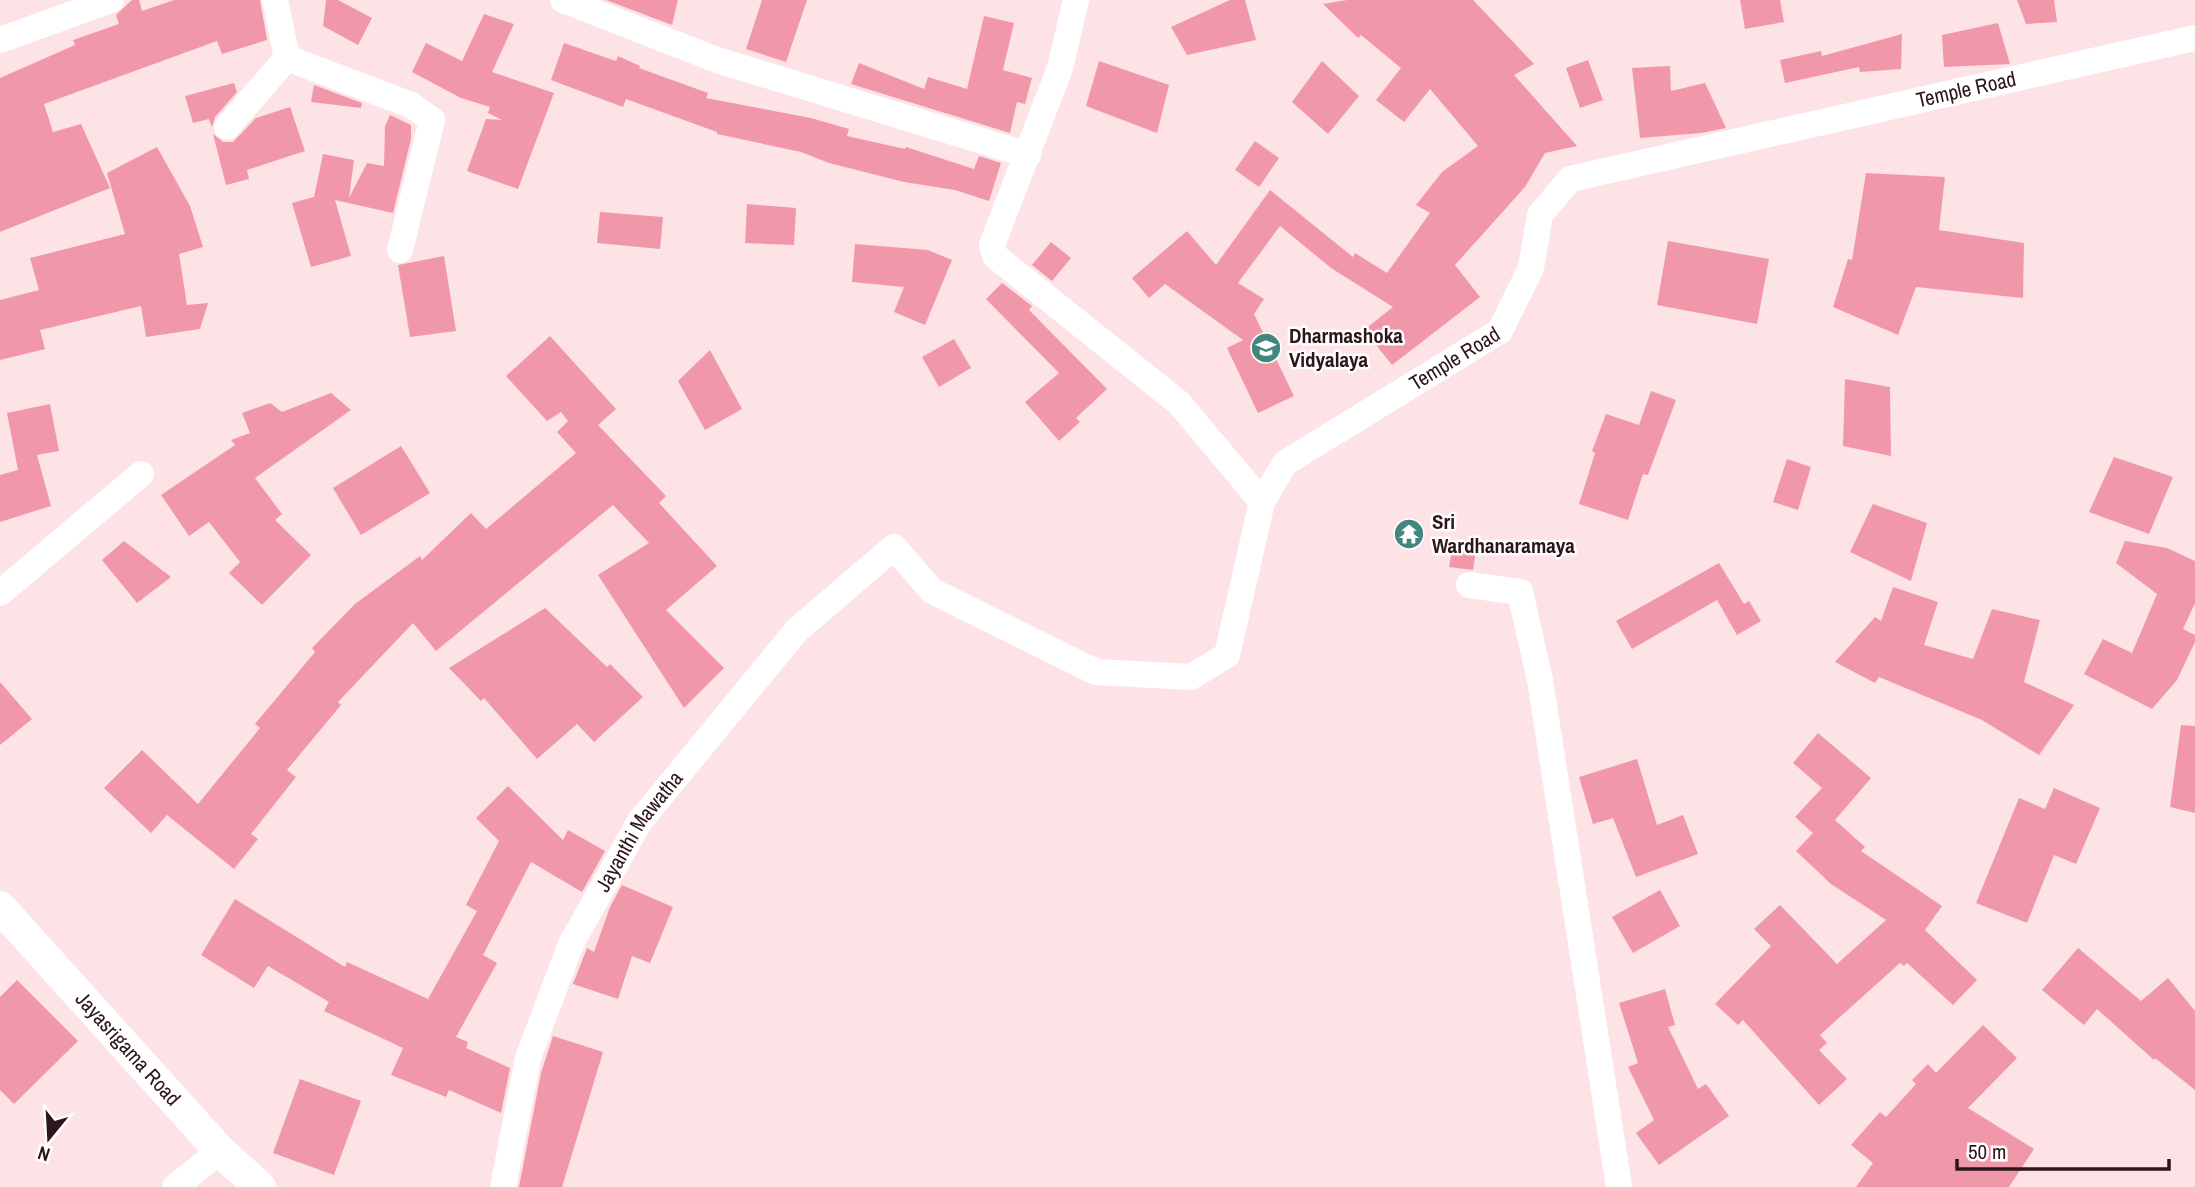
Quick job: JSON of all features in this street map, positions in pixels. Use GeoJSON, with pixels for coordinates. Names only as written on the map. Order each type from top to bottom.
{"type":"FeatureCollection","features":[{"type":"Feature","properties":{"kind":"street"},"geometry":{"type":"LineString","coordinates":[[0,40],[111,0]]}},
{"type":"Feature","properties":{"kind":"street"},"geometry":{"type":"LineString","coordinates":[[275,0],[287,58]]}},
{"type":"Feature","properties":{"kind":"street"},"geometry":{"type":"LineString","coordinates":[[563,0],[717,60],[1028,155]]}},
{"type":"Feature","properties":{"kind":"street"},"geometry":{"type":"LineString","coordinates":[[1076,0],[1060,68],[992,245],[995,256],[1179,403],[1262,502]]}},
{"type":"Feature","properties":{"kind":"street","name":"Temple Road"},"geometry":{"type":"LineString","coordinates":[[894,547],[933,591],[1096,672],[1191,677],[1227,655],[1262,502],[1285,463],[1500,331],[1531,268],[1540,215],[1570,179],[2195,38]]}},
{"type":"Feature","properties":{"kind":"street"},"geometry":{"type":"LineString","coordinates":[[227,127],[287,58]]}},
{"type":"Feature","properties":{"kind":"street"},"geometry":{"type":"LineString","coordinates":[[287,58],[411,105],[432,120],[400,250]]}},
{"type":"Feature","properties":{"kind":"street"},"geometry":{"type":"LineString","coordinates":[[0,593],[141,474]]}},
{"type":"Feature","properties":{"kind":"street","name":"Jayanthi Mawatha"},"geometry":{"type":"LineString","coordinates":[[503,1187],[528,1058],[571,944],[640,821],[797,631],[894,547]]}},
{"type":"Feature","properties":{"kind":"street"},"geometry":{"type":"LineString","coordinates":[[1469,585],[1520,592],[1542,694],[1619,1187]]}},
{"type":"Feature","properties":{"kind":"street","name":"Jayasrigama Road"},"geometry":{"type":"LineString","coordinates":[[0,907],[220,1152],[260,1187]]}},
{"type":"Feature","properties":{"kind":"street"},"geometry":{"type":"LineString","coordinates":[[175,1187],[220,1152]]}},
{"type":"Feature","properties":{"kind":"building"},"geometry":{"type":"Polygon","coordinates":[[[132,0],[139,0],[142,11],[174,0],[260,0],[267,40],[222,54],[217,41],[44,104],[53,132],[81,124],[110,188],[0,232],[0,78],[75,45],[73,40],[119,24],[116,15],[132,0]]]}},
{"type":"Feature","properties":{"kind":"building"},"geometry":{"type":"Polygon","coordinates":[[[326,0],[338,0],[372,18],[358,45],[323,26],[326,0]]]}},
{"type":"Feature","properties":{"kind":"building"},"geometry":{"type":"Polygon","coordinates":[[[606,0],[678,0],[672,25],[606,0]]]}},
{"type":"Feature","properties":{"kind":"building"},"geometry":{"type":"Polygon","coordinates":[[[762,0],[807,0],[786,62],[746,49],[762,0]]]}},
{"type":"Feature","properties":{"kind":"building"},"geometry":{"type":"Polygon","coordinates":[[[1230,0],[1245,0],[1256,40],[1187,55],[1171,27],[1230,0]]]}},
{"type":"Feature","properties":{"kind":"building"},"geometry":{"type":"Polygon","coordinates":[[[1347,0],[1473,0],[1534,64],[1514,75],[1577,146],[1545,153],[1525,187],[1455,265],[1480,297],[1392,365],[1364,330],[1393,307],[1331,268],[1280,226],[1238,283],[1264,299],[1254,314],[1294,396],[1258,413],[1227,348],[1243,340],[1165,284],[1149,298],[1132,278],[1187,231],[1216,265],[1270,190],[1353,257],[1355,253],[1387,273],[1430,213],[1416,205],[1442,172],[1478,146],[1430,89],[1404,122],[1376,100],[1401,68],[1361,35],[1358,38],[1323,4],[1347,0]]]}},
{"type":"Feature","properties":{"kind":"building"},"geometry":{"type":"Polygon","coordinates":[[[1740,0],[1780,0],[1784,22],[1745,29],[1740,0]]]}},
{"type":"Feature","properties":{"kind":"building"},"geometry":{"type":"Polygon","coordinates":[[[2017,0],[2054,0],[2057,22],[2026,24],[2017,0]]]}},
{"type":"Feature","properties":{"kind":"building"},"geometry":{"type":"Polygon","coordinates":[[[484,14],[514,24],[492,72],[554,93],[518,189],[467,171],[486,119],[502,120],[488,113],[490,107],[461,98],[412,72],[426,43],[462,61],[484,14]]]}},
{"type":"Feature","properties":{"kind":"building"},"geometry":{"type":"Polygon","coordinates":[[[984,16],[1014,23],[1003,70],[1032,78],[1025,104],[1017,102],[1010,133],[851,84],[859,63],[924,89],[928,77],[967,89],[984,16]]]}},
{"type":"Feature","properties":{"kind":"building"},"geometry":{"type":"Polygon","coordinates":[[[1998,23],[2010,64],[1944,67],[1942,35],[1998,23]]]}},
{"type":"Feature","properties":{"kind":"building"},"geometry":{"type":"Polygon","coordinates":[[[1902,34],[1901,69],[1860,72],[1859,67],[1785,83],[1780,60],[1821,51],[1822,56],[1902,34]]]}},
{"type":"Feature","properties":{"kind":"building"},"geometry":{"type":"Polygon","coordinates":[[[564,43],[616,61],[618,56],[640,66],[639,68],[708,93],[706,98],[811,118],[849,129],[847,136],[905,149],[906,147],[974,169],[979,156],[1001,163],[989,201],[955,190],[904,182],[829,163],[801,152],[717,134],[626,99],[623,107],[551,80],[564,43]]]}},
{"type":"Feature","properties":{"kind":"building"},"geometry":{"type":"Polygon","coordinates":[[[1588,60],[1603,100],[1580,108],[1566,68],[1588,60]]]}},
{"type":"Feature","properties":{"kind":"building"},"geometry":{"type":"Polygon","coordinates":[[[1099,61],[1169,85],[1157,133],[1086,106],[1099,61]]]}},
{"type":"Feature","properties":{"kind":"building"},"geometry":{"type":"Polygon","coordinates":[[[1322,61],[1359,96],[1328,134],[1292,102],[1322,61]]]}},
{"type":"Feature","properties":{"kind":"building"},"geometry":{"type":"Polygon","coordinates":[[[1670,66],[1671,91],[1705,83],[1726,128],[1640,138],[1632,68],[1670,66]]]}},
{"type":"Feature","properties":{"kind":"building"},"geometry":{"type":"Polygon","coordinates":[[[234,83],[237,92],[215,117],[212,127],[209,119],[193,123],[185,96],[234,83]]]}},
{"type":"Feature","properties":{"kind":"building"},"geometry":{"type":"Polygon","coordinates":[[[314,85],[362,103],[361,108],[311,102],[314,85]]]}},
{"type":"Feature","properties":{"kind":"building"},"geometry":{"type":"Polygon","coordinates":[[[290,107],[305,151],[247,170],[249,179],[226,185],[213,134],[223,142],[233,142],[256,118],[290,107]]]}},
{"type":"Feature","properties":{"kind":"building"},"geometry":{"type":"Polygon","coordinates":[[[390,115],[411,125],[411,139],[393,213],[335,200],[351,256],[311,267],[292,203],[314,197],[323,154],[354,160],[349,198],[367,163],[384,166],[385,126],[390,115]]]}},
{"type":"Feature","properties":{"kind":"building"},"geometry":{"type":"Polygon","coordinates":[[[1255,141],[1279,158],[1259,187],[1235,170],[1255,141]]]}},
{"type":"Feature","properties":{"kind":"building"},"geometry":{"type":"Polygon","coordinates":[[[157,147],[190,206],[203,247],[179,254],[187,305],[208,303],[200,329],[146,337],[141,306],[40,330],[45,349],[0,360],[0,300],[39,290],[30,258],[125,234],[107,173],[157,147]]]}},
{"type":"Feature","properties":{"kind":"building"},"geometry":{"type":"Polygon","coordinates":[[[1866,173],[1945,177],[1939,230],[2024,243],[2023,298],[1916,287],[1898,335],[1833,307],[1848,259],[1852,260],[1866,173]]]}},
{"type":"Feature","properties":{"kind":"building"},"geometry":{"type":"Polygon","coordinates":[[[747,204],[796,208],[794,245],[745,243],[747,204]]]}},
{"type":"Feature","properties":{"kind":"building"},"geometry":{"type":"Polygon","coordinates":[[[600,212],[663,217],[660,249],[597,243],[600,212]]]}},
{"type":"Feature","properties":{"kind":"building"},"geometry":{"type":"Polygon","coordinates":[[[1668,241],[1769,259],[1757,324],[1657,305],[1668,241]]]}},
{"type":"Feature","properties":{"kind":"building"},"geometry":{"type":"Polygon","coordinates":[[[1051,242],[1071,258],[1052,281],[1032,265],[1051,242]]]}},
{"type":"Feature","properties":{"kind":"building"},"geometry":{"type":"Polygon","coordinates":[[[855,244],[928,250],[952,260],[925,325],[894,312],[904,287],[852,282],[855,244]]]}},
{"type":"Feature","properties":{"kind":"building"},"geometry":{"type":"Polygon","coordinates":[[[444,256],[456,331],[410,337],[398,265],[444,256]]]}},
{"type":"Feature","properties":{"kind":"building"},"geometry":{"type":"Polygon","coordinates":[[[1002,283],[1032,306],[1029,310],[1107,389],[1076,418],[1080,422],[1059,441],[1025,402],[1059,373],[986,299],[1002,283]]]}},
{"type":"Feature","properties":{"kind":"building"},"geometry":{"type":"Polygon","coordinates":[[[550,336],[616,409],[598,425],[666,496],[659,503],[717,566],[666,610],[724,668],[684,708],[598,575],[649,543],[613,505],[436,651],[413,623],[338,702],[341,705],[287,770],[296,777],[251,834],[258,839],[234,869],[167,815],[151,833],[104,788],[142,750],[198,804],[260,728],[255,724],[315,652],[312,648],[355,604],[420,556],[422,560],[471,513],[486,529],[576,453],[557,432],[568,421],[561,412],[547,421],[506,376],[550,336]]]}},
{"type":"Feature","properties":{"kind":"building"},"geometry":{"type":"Polygon","coordinates":[[[954,339],[971,368],[939,387],[922,357],[954,339]]]}},
{"type":"Feature","properties":{"kind":"building"},"geometry":{"type":"Polygon","coordinates":[[[710,350],[742,409],[705,430],[678,381],[710,350]]]}},
{"type":"Feature","properties":{"kind":"building"},"geometry":{"type":"Polygon","coordinates":[[[1845,379],[1890,387],[1891,456],[1843,446],[1845,379]]]}},
{"type":"Feature","properties":{"kind":"building"},"geometry":{"type":"Polygon","coordinates":[[[1651,391],[1676,400],[1648,475],[1643,474],[1628,520],[1579,504],[1595,453],[1592,451],[1606,414],[1639,425],[1651,391]]]}},
{"type":"Feature","properties":{"kind":"building"},"geometry":{"type":"Polygon","coordinates":[[[331,393],[351,410],[255,478],[282,514],[275,520],[311,555],[262,605],[229,573],[240,562],[209,522],[189,536],[161,495],[235,445],[231,440],[250,433],[242,413],[270,403],[282,412],[331,393]]]}},
{"type":"Feature","properties":{"kind":"building"},"geometry":{"type":"Polygon","coordinates":[[[50,404],[59,451],[37,455],[51,506],[0,522],[0,475],[18,470],[7,413],[50,404]]]}},
{"type":"Feature","properties":{"kind":"building"},"geometry":{"type":"Polygon","coordinates":[[[401,446],[430,493],[361,535],[333,488],[401,446]]]}},
{"type":"Feature","properties":{"kind":"building"},"geometry":{"type":"Polygon","coordinates":[[[2114,457],[2173,477],[2149,534],[2089,512],[2114,457]]]}},
{"type":"Feature","properties":{"kind":"building"},"geometry":{"type":"Polygon","coordinates":[[[1787,459],[1811,467],[1798,510],[1773,502],[1787,459]]]}},
{"type":"Feature","properties":{"kind":"building"},"geometry":{"type":"Polygon","coordinates":[[[1873,504],[1927,523],[1911,581],[1850,552],[1873,504]]]}},
{"type":"Feature","properties":{"kind":"building"},"geometry":{"type":"Polygon","coordinates":[[[124,541],[171,577],[137,603],[102,560],[124,541]]]}},
{"type":"Feature","properties":{"kind":"building"},"geometry":{"type":"Polygon","coordinates":[[[2125,541],[2167,548],[2195,561],[2195,603],[2183,629],[2195,635],[2195,642],[2177,680],[2152,709],[2084,674],[2103,639],[2132,653],[2157,594],[2116,563],[2125,541]]]}},
{"type":"Feature","properties":{"kind":"building"},"geometry":{"type":"Polygon","coordinates":[[[1453,545],[1476,550],[1473,570],[1449,567],[1453,545]]]}},
{"type":"Feature","properties":{"kind":"building"},"geometry":{"type":"Polygon","coordinates":[[[1719,563],[1744,604],[1749,601],[1761,621],[1737,635],[1717,600],[1632,649],[1616,621],[1719,563]]]}},
{"type":"Feature","properties":{"kind":"building"},"geometry":{"type":"Polygon","coordinates":[[[1893,587],[1938,602],[1924,645],[1973,659],[1992,609],[2040,620],[2024,682],[2074,705],[2039,755],[1982,720],[1879,677],[1875,683],[1835,662],[1875,617],[1881,621],[1893,587]]]}},
{"type":"Feature","properties":{"kind":"building"},"geometry":{"type":"Polygon","coordinates":[[[545,608],[607,667],[610,664],[643,697],[594,742],[577,724],[537,759],[484,698],[481,701],[449,668],[545,608]]]}},
{"type":"Feature","properties":{"kind":"building"},"geometry":{"type":"Polygon","coordinates":[[[0,682],[32,719],[0,745],[0,682]]]}},
{"type":"Feature","properties":{"kind":"building"},"geometry":{"type":"Polygon","coordinates":[[[2181,725],[2195,726],[2195,813],[2170,807],[2181,725]]]}},
{"type":"Feature","properties":{"kind":"building"},"geometry":{"type":"Polygon","coordinates":[[[1818,733],[1871,778],[1835,820],[1865,847],[1861,851],[1942,906],[1925,930],[1977,980],[1953,1005],[1907,963],[1904,966],[1900,963],[1820,1035],[1827,1043],[1819,1050],[1847,1079],[1819,1105],[1743,1020],[1738,1025],[1715,1004],[1771,946],[1754,929],[1780,905],[1837,964],[1886,920],[1831,884],[1796,851],[1813,833],[1795,817],[1822,788],[1793,763],[1818,733]]]}},
{"type":"Feature","properties":{"kind":"building"},"geometry":{"type":"Polygon","coordinates":[[[1637,759],[1657,825],[1683,815],[1698,854],[1636,877],[1613,818],[1593,824],[1579,777],[1637,759]]]}},
{"type":"Feature","properties":{"kind":"building"},"geometry":{"type":"Polygon","coordinates":[[[508,786],[563,840],[568,830],[605,851],[582,892],[531,862],[483,955],[497,963],[456,1037],[468,1042],[466,1048],[510,1068],[501,1113],[449,1090],[446,1097],[391,1075],[403,1048],[324,1011],[329,1002],[268,966],[254,988],[201,955],[235,899],[345,967],[347,962],[428,999],[477,911],[466,905],[499,841],[476,818],[508,786]]]}},
{"type":"Feature","properties":{"kind":"building"},"geometry":{"type":"Polygon","coordinates":[[[2054,788],[2100,808],[2076,864],[2054,855],[2027,923],[1976,903],[2019,798],[2045,809],[2054,788]]]}},
{"type":"Feature","properties":{"kind":"building"},"geometry":{"type":"Polygon","coordinates":[[[622,885],[673,907],[650,963],[632,956],[618,999],[573,984],[587,948],[594,952],[610,907],[622,885]]]}},
{"type":"Feature","properties":{"kind":"building"},"geometry":{"type":"Polygon","coordinates":[[[1660,890],[1680,926],[1633,953],[1612,917],[1660,890]]]}},
{"type":"Feature","properties":{"kind":"building"},"geometry":{"type":"Polygon","coordinates":[[[2078,948],[2141,1001],[2168,978],[2195,1011],[2195,1090],[2155,1058],[2154,1060],[2097,1009],[2084,1025],[2042,990],[2078,948]]]}},
{"type":"Feature","properties":{"kind":"building"},"geometry":{"type":"Polygon","coordinates":[[[17,980],[78,1041],[14,1104],[0,1090],[0,997],[17,980]]]}},
{"type":"Feature","properties":{"kind":"building"},"geometry":{"type":"Polygon","coordinates":[[[1665,989],[1675,1025],[1668,1027],[1698,1089],[1706,1084],[1729,1116],[1659,1165],[1636,1133],[1654,1120],[1628,1067],[1638,1063],[1619,1003],[1665,989]]]}},
{"type":"Feature","properties":{"kind":"building"},"geometry":{"type":"Polygon","coordinates":[[[1983,1025],[2017,1058],[1968,1108],[2034,1149],[2009,1187],[1856,1187],[1873,1163],[1851,1145],[1880,1112],[1886,1117],[1916,1084],[1912,1080],[1928,1064],[1936,1073],[1983,1025]]]}},
{"type":"Feature","properties":{"kind":"building"},"geometry":{"type":"Polygon","coordinates":[[[553,1036],[603,1052],[562,1187],[519,1187],[541,1073],[553,1036]]]}},
{"type":"Feature","properties":{"kind":"building"},"geometry":{"type":"Polygon","coordinates":[[[300,1079],[361,1101],[334,1175],[273,1153],[300,1079]]]}},
{"type":"Feature","properties":{"kind":"place","name":"Dharmashoka Vidyalaya"},"geometry":{"type":"Point","coordinates":[1266,348]}},
{"type":"Feature","properties":{"kind":"place","name":"Sri Wardhanaramaya"},"geometry":{"type":"Point","coordinates":[1409,534]}}]}
